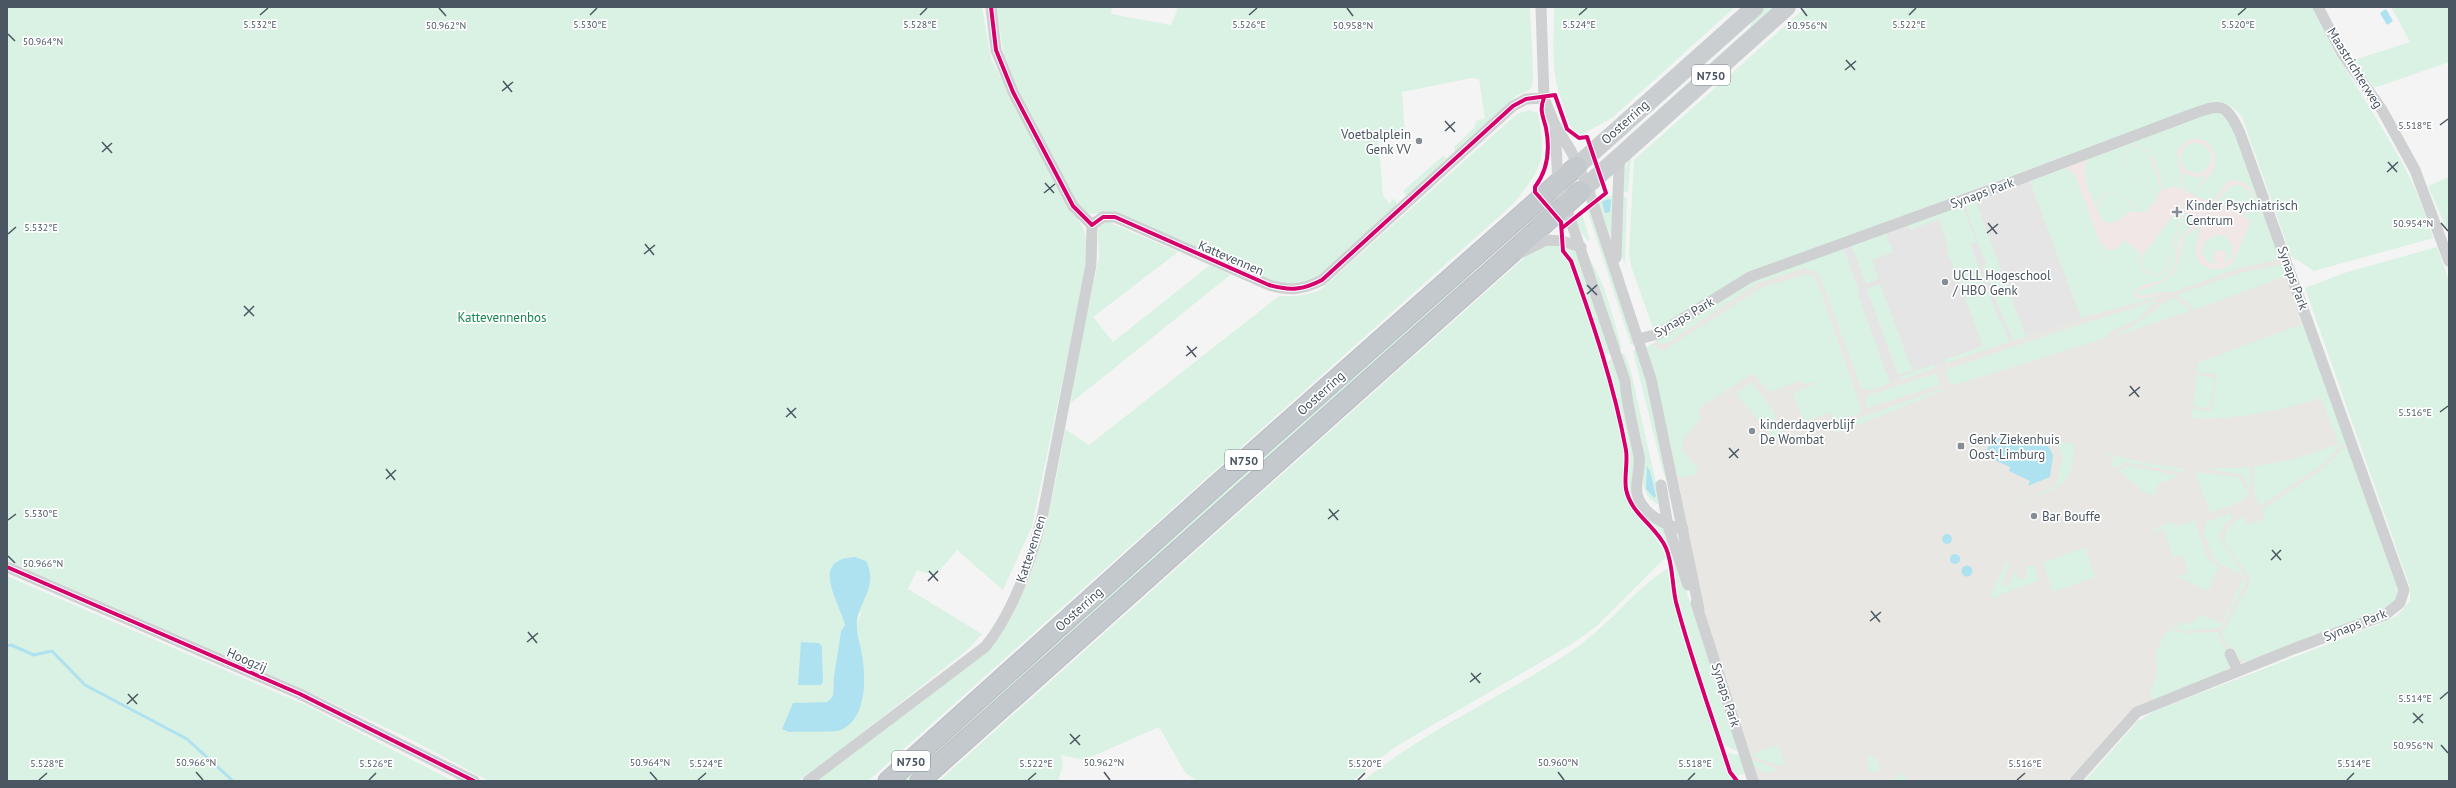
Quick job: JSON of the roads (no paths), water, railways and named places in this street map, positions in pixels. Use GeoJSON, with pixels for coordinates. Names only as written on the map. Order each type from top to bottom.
{"type":"FeatureCollection","features":[{"type":"Feature","properties":{"kind":"highway","name":"Oosterring"},"geometry":{"type":"LineString","coordinates":[[888,781],[1225,477],[1577,166]]}},
{"type":"Feature","properties":{"kind":"highway","name":"Oosterring"},"geometry":{"type":"LineString","coordinates":[[920,781],[1584,188]]}},
{"type":"Feature","properties":{"kind":"main road","name":"Oosterring"},"geometry":{"type":"LineString","coordinates":[[1577,166],[1754,7]]}},
{"type":"Feature","properties":{"kind":"main road","name":"Oosterring"},"geometry":{"type":"LineString","coordinates":[[1584,188],[1787,7]]}},
{"type":"Feature","properties":{"kind":"street"},"geometry":{"type":"LineString","coordinates":[[991,7],[996,50],[1013,92],[1073,206],[1092,225]]}},
{"type":"Feature","properties":{"kind":"street"},"geometry":{"type":"LineString","coordinates":[[1541,7],[1544,98],[1555,125],[1571,151],[1577,166]]}},
{"type":"Feature","properties":{"kind":"street","name":"Maastrichterweg"},"geometry":{"type":"LineString","coordinates":[[2318,7],[2342,52],[2382,110],[2415,170],[2445,239],[2449,261]]}},
{"type":"Feature","properties":{"kind":"street","name":"Kattevennen"},"geometry":{"type":"LineString","coordinates":[[808,781],[984,647],[998,631],[1013,600],[1036,541],[1043,512],[1091,265],[1092,225],[1102,216],[1115,218],[1269,285],[1284,289],[1308,287],[1322,280],[1513,106],[1526,99],[1544,98]]}},
{"type":"Feature","properties":{"kind":"street","name":"Synaps Park"},"geometry":{"type":"LineString","coordinates":[[1638,339],[1658,334],[1750,277],[2012,182],[2216,105],[2225,107],[2232,115],[2240,133],[2404,590],[2400,603],[2385,615],[2238,671],[2137,712],[2075,781]]}},
{"type":"Feature","properties":{"kind":"street"},"geometry":{"type":"LineString","coordinates":[[1555,125],[1558,183],[1626,381],[1626,404],[1640,460],[1637,487],[1640,500],[1652,515],[1668,526],[1683,529]]}},
{"type":"Feature","properties":{"kind":"street","name":"Synaps Park"},"geometry":{"type":"LineString","coordinates":[[1616,269],[1618,194],[1620,165],[1623,154]]}},
{"type":"Feature","properties":{"kind":"street","name":"Synaps Park"},"geometry":{"type":"LineString","coordinates":[[1577,166],[1584,188],[1616,269],[1651,379],[1699,609]]}},
{"type":"Feature","properties":{"kind":"street","name":"Oosterring"},"geometry":{"type":"LineString","coordinates":[[1510,255],[1527,251],[1546,240],[1562,241],[1581,247]]}},
{"type":"Feature","properties":{"kind":"street","name":"Synaps Park"},"geometry":{"type":"LineString","coordinates":[[1661,485],[1668,526],[1699,609],[1753,781]]}},
{"type":"Feature","properties":{"kind":"street"},"geometry":{"type":"LineString","coordinates":[[1637,487],[1648,502],[1665,512],[1678,511]]}},
{"type":"Feature","properties":{"kind":"street","name":"Hoogzij"},"geometry":{"type":"LineString","coordinates":[[7,567],[300,694],[474,781]]}},
{"type":"Feature","properties":{"kind":"street"},"geometry":{"type":"LineString","coordinates":[[2230,654],[2238,671]]}},
{"type":"Feature","properties":{"kind":"water"},"geometry":{"type":"Polygon","coordinates":[[[2386,9],[2393,21],[2387,25],[2380,13],[2386,9]]]}},
{"type":"Feature","properties":{"kind":"water"},"geometry":{"type":"Polygon","coordinates":[[[1608,199],[1611,200],[1610,212],[1605,213],[1602,202],[1608,199]]]}},
{"type":"Feature","properties":{"kind":"water"},"geometry":{"type":"Polygon","coordinates":[[[1989,438],[2033,439],[2030,444],[2048,446],[2053,455],[2050,477],[2028,486],[2030,481],[2009,471],[2010,467],[1990,458],[1989,461],[1983,458],[1990,443],[1989,438]]]}},
{"type":"Feature","properties":{"kind":"water"},"geometry":{"type":"Polygon","coordinates":[[[1647,466],[1650,471],[1656,496],[1654,498],[1646,489],[1647,466]]]}},
{"type":"Feature","properties":{"kind":"water"},"geometry":{"type":"Polygon","coordinates":[[[1945,534],[1949,534],[1952,539],[1949,544],[1945,544],[1942,541],[1942,537],[1945,534]]]}},
{"type":"Feature","properties":{"kind":"water"},"geometry":{"type":"Polygon","coordinates":[[[1953,554],[1957,554],[1959,555],[1959,563],[1953,564],[1950,561],[1950,557],[1953,554]]]}},
{"type":"Feature","properties":{"kind":"water"},"geometry":{"type":"Polygon","coordinates":[[[855,557],[866,561],[870,571],[869,588],[857,619],[857,631],[864,675],[863,697],[860,707],[856,717],[850,724],[841,730],[789,732],[782,729],[793,703],[827,702],[833,696],[834,676],[841,631],[845,625],[830,583],[830,573],[833,565],[841,560],[855,557]]]}},
{"type":"Feature","properties":{"kind":"water"},"geometry":{"type":"Polygon","coordinates":[[[1967,565],[1971,567],[1973,571],[1971,575],[1967,577],[1963,575],[1961,571],[1963,567],[1967,565]]]}},
{"type":"Feature","properties":{"kind":"water"},"geometry":{"type":"Polygon","coordinates":[[[801,642],[819,643],[822,646],[823,682],[821,685],[798,685],[801,642]]]}},
{"type":"Feature","properties":{"kind":"waterway"},"geometry":{"type":"LineString","coordinates":[[7,646],[11,645],[34,655],[52,651],[85,685],[187,739],[233,781]]}},
{"type":"Feature","properties":{"kind":"place","name":"Voetbalplein Genk VV"},"geometry":{"type":"Point","coordinates":[1419,141]}},
{"type":"Feature","properties":{"kind":"place","name":"Kinder Psychiatrisch Centrum"},"geometry":{"type":"Point","coordinates":[2177,212]}},
{"type":"Feature","properties":{"kind":"place","name":"UCLL Hogeschool / HBO Genk"},"geometry":{"type":"Point","coordinates":[1945,282]}},
{"type":"Feature","properties":{"kind":"place","name":"kinderdagverblijf De Wombat"},"geometry":{"type":"Point","coordinates":[1752,431]}},
{"type":"Feature","properties":{"kind":"place","name":"Genk Ziekenhuis Oost-Limburg"},"geometry":{"type":"Point","coordinates":[1961,446]}},
{"type":"Feature","properties":{"kind":"place","name":"Bar Bouffe"},"geometry":{"type":"Point","coordinates":[2034,516]}},
{"type":"Feature","properties":{"kind":"park label","name":"Kattevennenbos"},"geometry":{"type":"Point","coordinates":[502,317]}}]}
